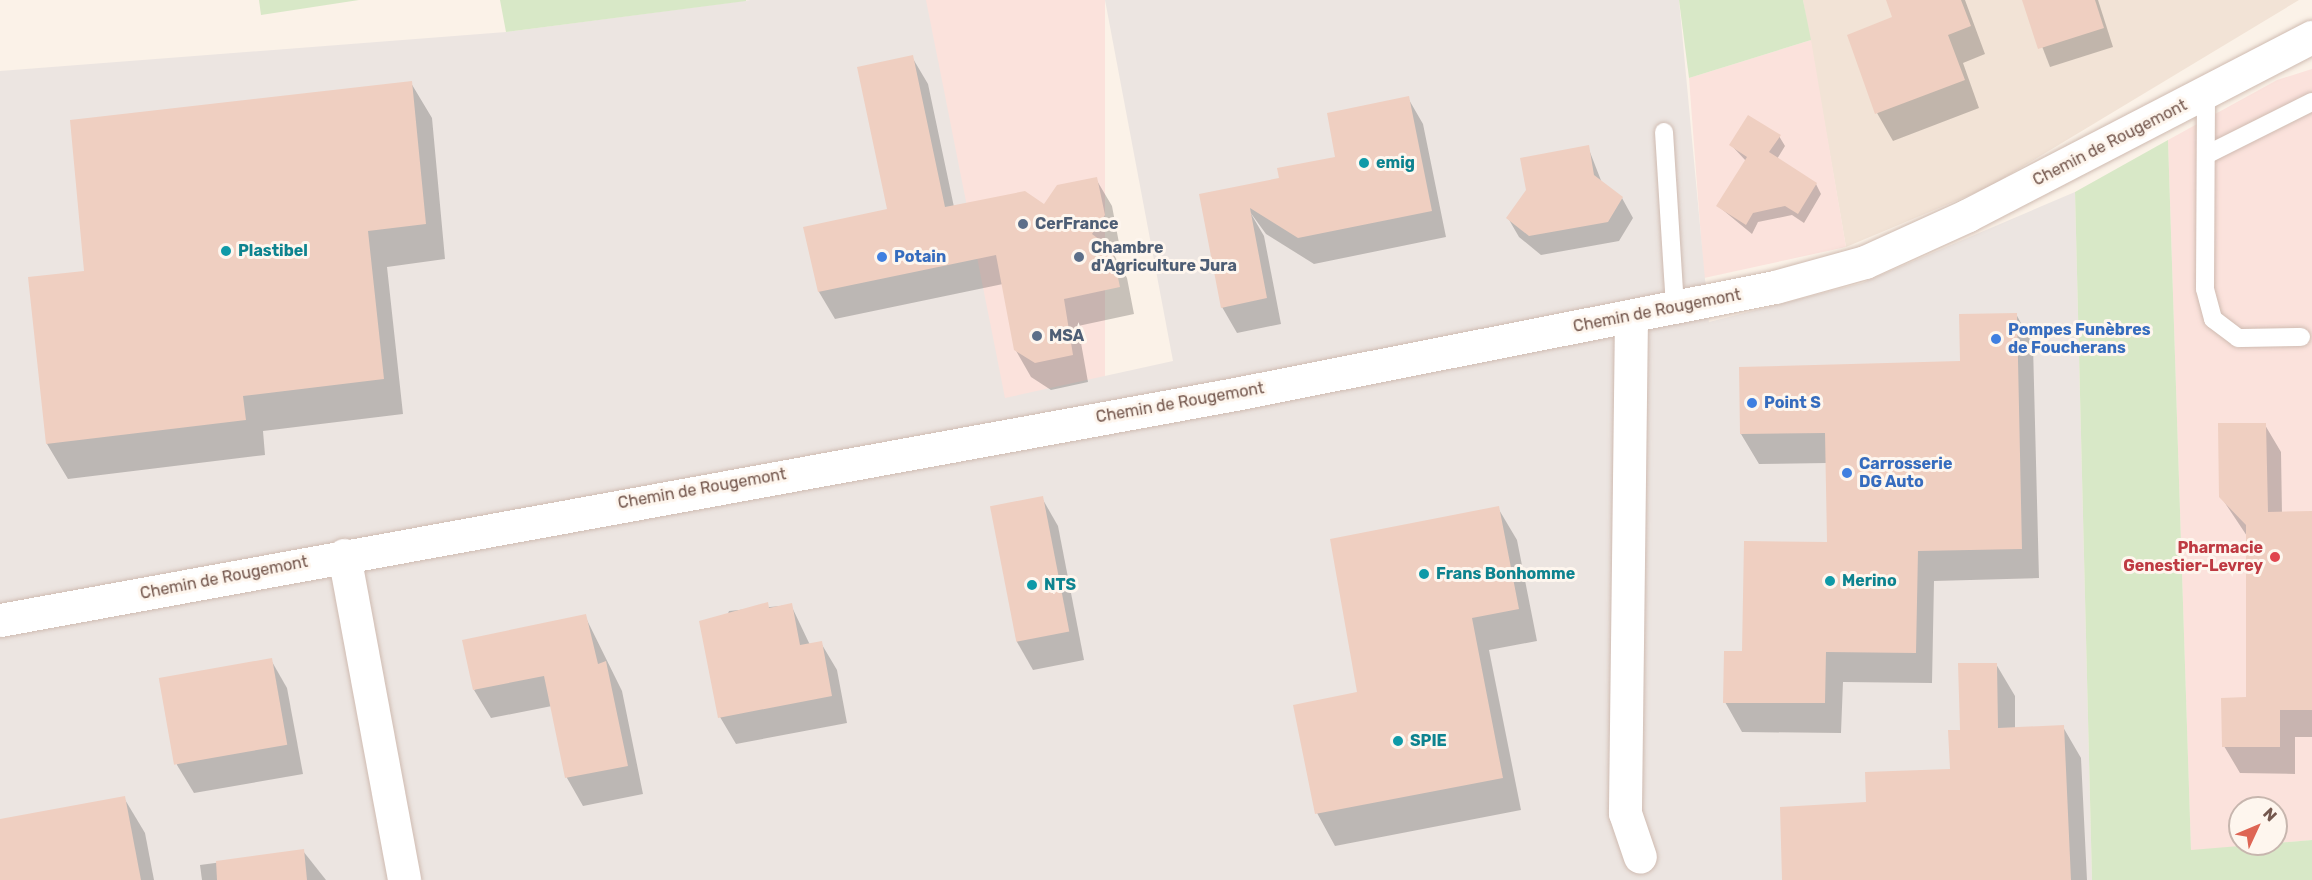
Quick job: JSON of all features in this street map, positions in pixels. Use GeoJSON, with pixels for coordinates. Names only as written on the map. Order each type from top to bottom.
{"type":"FeatureCollection","features":[{"type":"Feature","properties":{"kind":"street","name":"Chemin de Rougemont"},"geometry":{"type":"LineString","coordinates":[[0,620],[1675,309],[1865,262],[2206,94],[2312,37]]}},
{"type":"Feature","properties":{"kind":"street"},"geometry":{"type":"LineString","coordinates":[[1631,316],[1624,790],[1625,813],[1640,857]]}},
{"type":"Feature","properties":{"kind":"street"},"geometry":{"type":"LineString","coordinates":[[344,555],[404,880]]}},
{"type":"Feature","properties":{"kind":"lane"},"geometry":{"type":"LineString","coordinates":[[2206,94],[2208,154],[2205,289],[2213,319],[2238,338],[2301,338]]}},
{"type":"Feature","properties":{"kind":"lane"},"geometry":{"type":"LineString","coordinates":[[2208,154],[2312,102]]}},
{"type":"Feature","properties":{"kind":"lane"},"geometry":{"type":"LineString","coordinates":[[1664,132],[1675,309]]}},
{"type":"Feature","properties":{"kind":"shaded area"},"geometry":{"type":"Polygon","coordinates":[[[750,0],[926,0],[1005,398],[1173,361],[1105,0],[1679,0],[1709,322],[1862,283],[2075,192],[2092,880],[0,880],[0,71],[506,32],[750,0]]]}},
{"type":"Feature","properties":{"kind":"shaded area"},"geometry":{"type":"Polygon","coordinates":[[[926,0],[1105,0],[1105,406],[926,406],[926,0]]]}},
{"type":"Feature","properties":{"kind":"shaded area"},"geometry":{"type":"Polygon","coordinates":[[[1803,0],[2299,0],[1989,187],[1846,247],[1803,0]]]}},
{"type":"Feature","properties":{"kind":"shaded area"},"geometry":{"type":"Polygon","coordinates":[[[1811,40],[1846,247],[1704,278],[1689,78],[1811,40]]]}},
{"type":"Feature","properties":{"kind":"shaded area"},"geometry":{"type":"Polygon","coordinates":[[[2312,69],[2312,840],[2288,842],[2288,796],[2228,796],[2228,848],[2191,851],[2168,140],[2277,80],[2312,69]]]}},
{"type":"Feature","properties":{"kind":"green space"},"geometry":{"type":"Polygon","coordinates":[[[259,0],[359,0],[261,15],[259,0]]]}},
{"type":"Feature","properties":{"kind":"green space"},"geometry":{"type":"Polygon","coordinates":[[[500,0],[746,0],[746,1],[506,32],[500,0]]]}},
{"type":"Feature","properties":{"kind":"green space"},"geometry":{"type":"Polygon","coordinates":[[[1679,0],[1803,0],[1811,40],[1689,78],[1679,0]]]}},
{"type":"Feature","properties":{"kind":"green space"},"geometry":{"type":"Polygon","coordinates":[[[2168,140],[2191,850],[2228,847],[2228,856],[2288,856],[2288,842],[2312,840],[2312,880],[2092,880],[2075,192],[2168,140]]]}},
{"type":"Feature","properties":{"kind":"building"},"geometry":{"type":"Polygon","coordinates":[[[1886,0],[1961,0],[1971,26],[1948,35],[1965,80],[1875,114],[1847,35],[1892,17],[1886,0]]]}},
{"type":"Feature","properties":{"kind":"building"},"geometry":{"type":"Polygon","coordinates":[[[2022,0],[2095,0],[2104,28],[2038,49],[2022,0]]]}},
{"type":"Feature","properties":{"kind":"building"},"geometry":{"type":"Polygon","coordinates":[[[913,55],[945,207],[1025,191],[1044,204],[1057,185],[1097,177],[1105,215],[1092,234],[1112,249],[1120,287],[1064,299],[1073,355],[1035,363],[1014,350],[996,255],[818,292],[803,227],[887,209],[857,67],[913,55]]]}},
{"type":"Feature","properties":{"kind":"building","name":"Plastibel"},"geometry":{"type":"Polygon","coordinates":[[[412,81],[426,224],[368,231],[384,379],[243,396],[246,420],[46,444],[28,277],[84,271],[70,120],[412,81]]]}},
{"type":"Feature","properties":{"kind":"building","name":"emig"},"geometry":{"type":"Polygon","coordinates":[[[1409,96],[1432,211],[1298,238],[1250,208],[1267,298],[1221,308],[1199,194],[1279,178],[1277,168],[1335,157],[1327,113],[1409,96]]]}},
{"type":"Feature","properties":{"kind":"building"},"geometry":{"type":"Polygon","coordinates":[[[1748,115],[1781,135],[1769,152],[1817,183],[1798,214],[1785,206],[1753,213],[1746,225],[1716,206],[1747,157],[1729,145],[1748,115]]]}},
{"type":"Feature","properties":{"kind":"building"},"geometry":{"type":"Polygon","coordinates":[[[1589,145],[1594,175],[1623,197],[1608,222],[1529,236],[1506,218],[1526,190],[1520,158],[1589,145]]]}},
{"type":"Feature","properties":{"kind":"building"},"geometry":{"type":"Polygon","coordinates":[[[2017,313],[2022,549],[1918,551],[1916,653],[1826,652],[1825,703],[1723,703],[1724,651],[1742,651],[1744,541],[1827,542],[1825,433],[1740,434],[1739,367],[1960,361],[1959,314],[2017,313]]]}},
{"type":"Feature","properties":{"kind":"building"},"geometry":{"type":"Polygon","coordinates":[[[2218,423],[2266,423],[2268,512],[2312,511],[2312,710],[2280,710],[2280,747],[2222,747],[2221,698],[2246,697],[2246,525],[2219,497],[2218,423]]]}},
{"type":"Feature","properties":{"kind":"building","name":"NTS"},"geometry":{"type":"Polygon","coordinates":[[[1043,496],[1069,631],[1016,642],[990,506],[1043,496]]]}},
{"type":"Feature","properties":{"kind":"building"},"geometry":{"type":"Polygon","coordinates":[[[1499,506],[1519,609],[1472,618],[1503,778],[1315,814],[1293,705],[1357,692],[1330,539],[1499,506]]]}},
{"type":"Feature","properties":{"kind":"building"},"geometry":{"type":"Polygon","coordinates":[[[768,602],[769,608],[792,603],[800,645],[822,641],[832,696],[718,718],[699,621],[768,602]]]}},
{"type":"Feature","properties":{"kind":"building"},"geometry":{"type":"Polygon","coordinates":[[[586,614],[598,664],[606,661],[628,766],[565,778],[544,676],[473,690],[462,640],[586,614]]]}},
{"type":"Feature","properties":{"kind":"building"},"geometry":{"type":"Polygon","coordinates":[[[272,658],[287,745],[174,765],[159,678],[272,658]]]}},
{"type":"Feature","properties":{"kind":"building"},"geometry":{"type":"Polygon","coordinates":[[[1958,663],[1997,663],[1998,728],[2064,725],[2071,880],[1782,880],[1780,807],[1866,802],[1865,772],[1950,769],[1948,730],[1960,730],[1958,663]]]}},
{"type":"Feature","properties":{"kind":"building"},"geometry":{"type":"Polygon","coordinates":[[[125,796],[141,880],[0,880],[0,819],[125,796]]]}},
{"type":"Feature","properties":{"kind":"building"},"geometry":{"type":"Polygon","coordinates":[[[304,849],[307,880],[217,880],[216,861],[304,849]]]}},
{"type":"Feature","properties":{"kind":"place","name":"emig"},"geometry":{"type":"Point","coordinates":[1364,163]}},
{"type":"Feature","properties":{"kind":"place","name":"CerFrance"},"geometry":{"type":"Point","coordinates":[1023,224]}},
{"type":"Feature","properties":{"kind":"place","name":"Plastibel"},"geometry":{"type":"Point","coordinates":[226,251]}},
{"type":"Feature","properties":{"kind":"place","name":"Potain"},"geometry":{"type":"Point","coordinates":[882,257]}},
{"type":"Feature","properties":{"kind":"place","name":"Chambre d'Agriculture Jura"},"geometry":{"type":"Point","coordinates":[1079,257]}},
{"type":"Feature","properties":{"kind":"place","name":"MSA"},"geometry":{"type":"Point","coordinates":[1037,336]}},
{"type":"Feature","properties":{"kind":"place","name":"Pompes Funèbres de Foucherans"},"geometry":{"type":"Point","coordinates":[1996,339]}},
{"type":"Feature","properties":{"kind":"place","name":"Point S"},"geometry":{"type":"Point","coordinates":[1752,403]}},
{"type":"Feature","properties":{"kind":"place","name":"Carrosserie DG Auto"},"geometry":{"type":"Point","coordinates":[1847,473]}},
{"type":"Feature","properties":{"kind":"place","name":"Pharmacie Genestier-Levrey"},"geometry":{"type":"Point","coordinates":[2275,557]}},
{"type":"Feature","properties":{"kind":"place","name":"Frans Bonhomme"},"geometry":{"type":"Point","coordinates":[1424,574]}},
{"type":"Feature","properties":{"kind":"place","name":"Merino"},"geometry":{"type":"Point","coordinates":[1830,581]}},
{"type":"Feature","properties":{"kind":"place","name":"NTS"},"geometry":{"type":"Point","coordinates":[1032,585]}},
{"type":"Feature","properties":{"kind":"place","name":"SPIE"},"geometry":{"type":"Point","coordinates":[1398,741]}}]}
